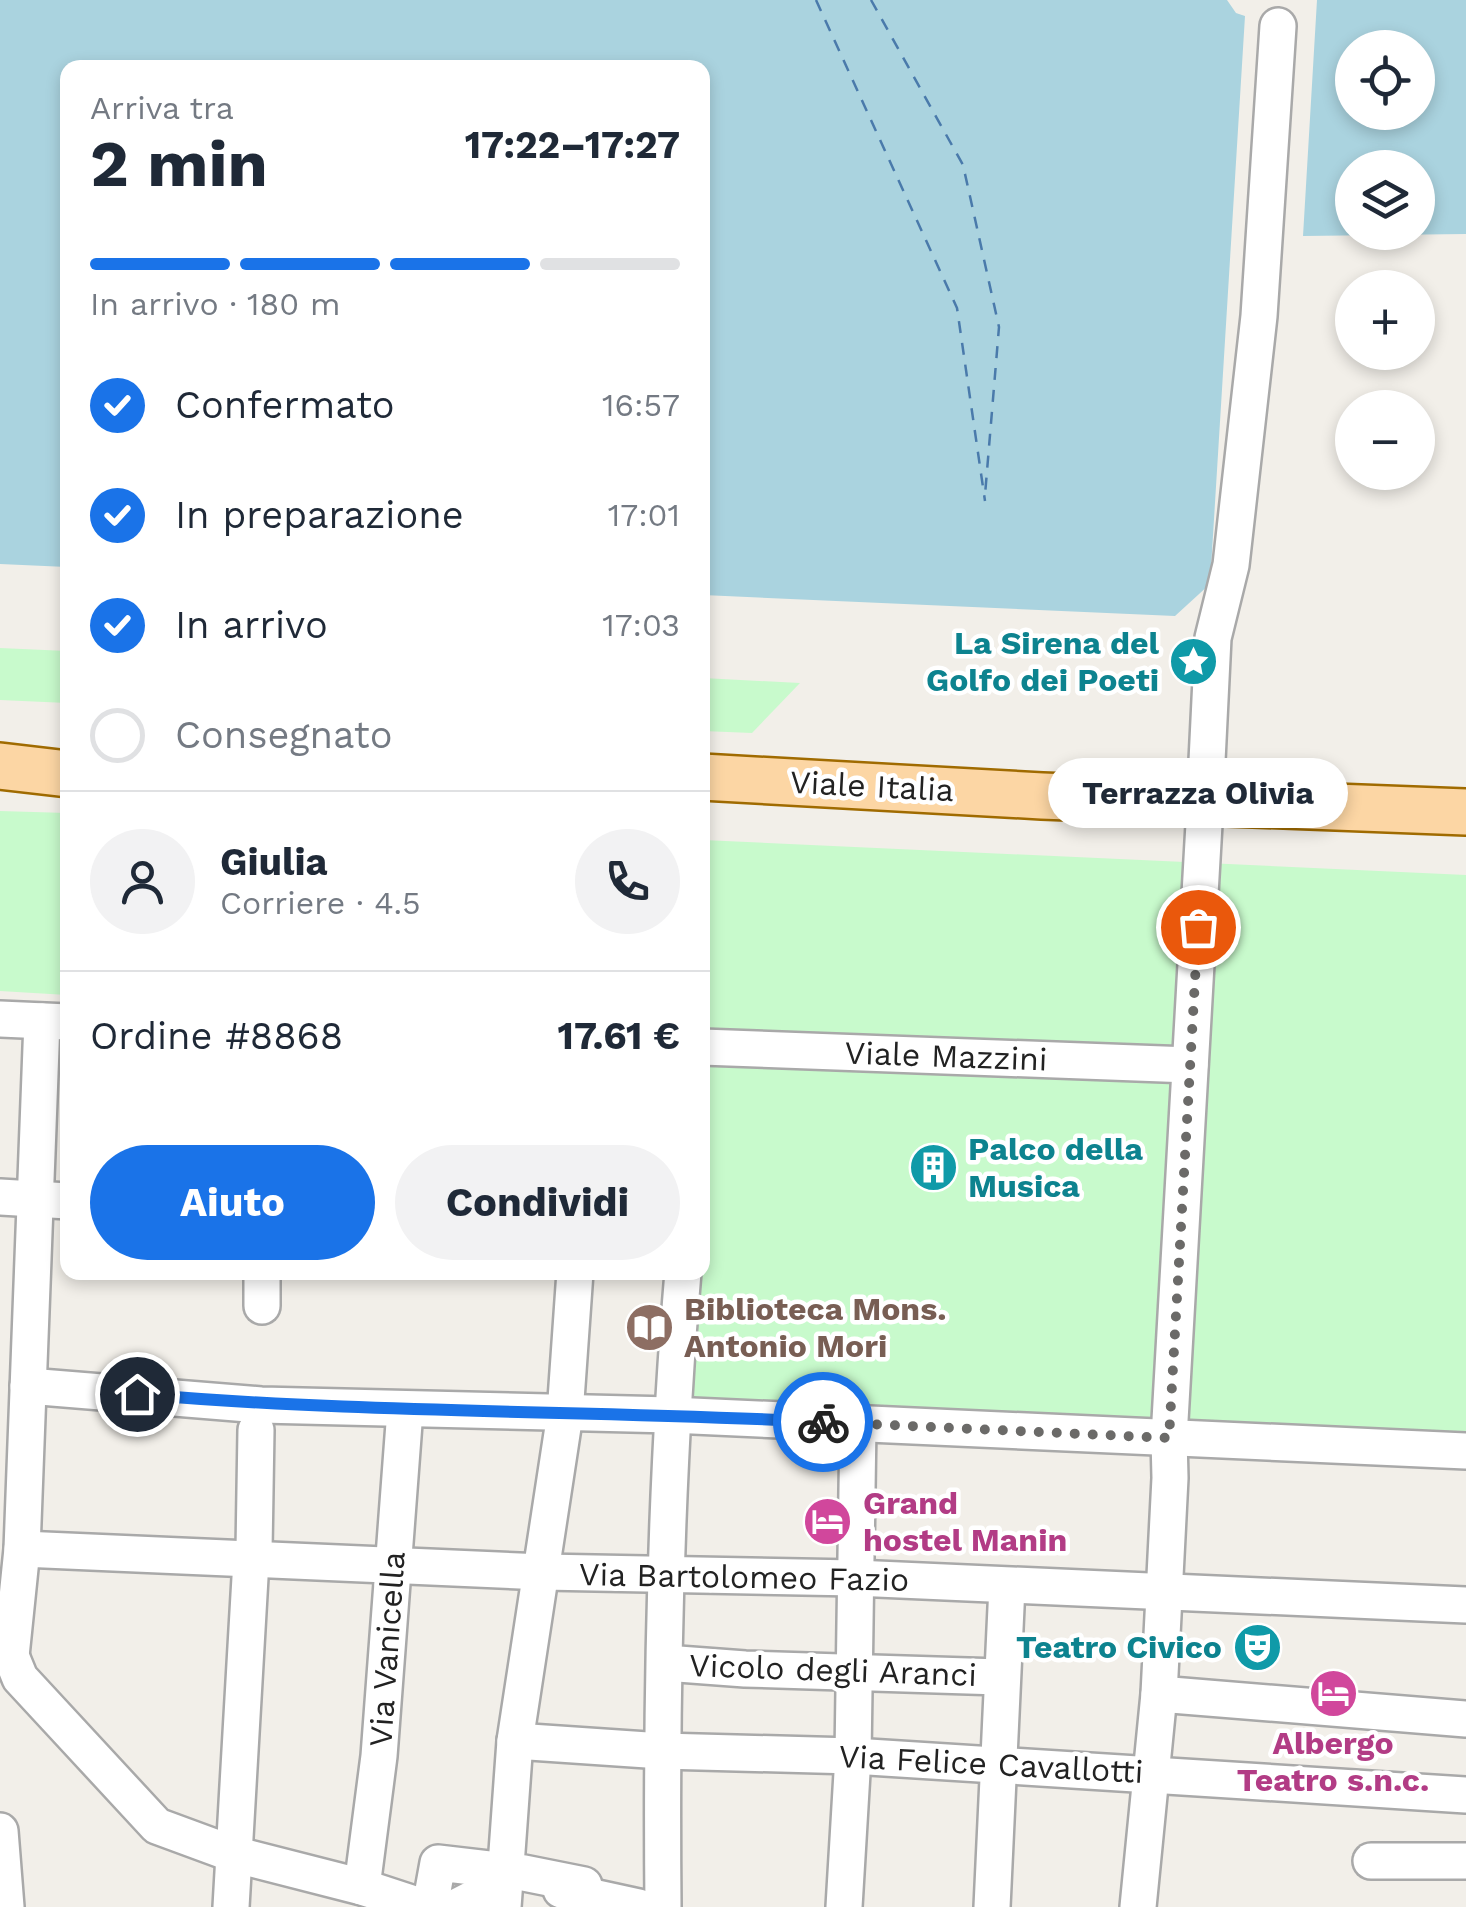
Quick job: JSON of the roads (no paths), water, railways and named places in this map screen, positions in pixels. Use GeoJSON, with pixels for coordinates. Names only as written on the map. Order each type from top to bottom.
{"type":"FeatureCollection","features":[{"type":"Feature","properties":{"kind":"main road"},"geometry":{"type":"LineString","coordinates":[[0,746],[60,748]]}},
{"type":"Feature","properties":{"kind":"main road"},"geometry":{"type":"LineString","coordinates":[[0,766],[60,773]]}},
{"type":"Feature","properties":{"kind":"main road","name":"Viale Italia"},"geometry":{"type":"LineString","coordinates":[[710,777],[1042,796],[1069,819],[1205,813],[1306,827],[1338,807],[1466,812]]}},
{"type":"Feature","properties":{"kind":"street"},"geometry":{"type":"LineString","coordinates":[[1138,1907],[1158,1694],[1212,638],[1231,565],[1259,316],[1279,9]]}},
{"type":"Feature","properties":{"kind":"street"},"geometry":{"type":"LineString","coordinates":[[0,1019],[55,1022],[51,1200],[28,1386],[22,1549],[5,1651],[20,1678],[157,1826],[233,1854],[362,1887],[422,1907]]}},
{"type":"Feature","properties":{"kind":"street","name":"Viale Mazzini"},"geometry":{"type":"LineString","coordinates":[[710,1047],[1190,1065]]}},
{"type":"Feature","properties":{"kind":"street"},"geometry":{"type":"LineString","coordinates":[[0,1197],[51,1200]]}},
{"type":"Feature","properties":{"kind":"street"},"geometry":{"type":"LineString","coordinates":[[503,1884],[515,1742],[565,1414],[574,1280]]}},
{"type":"Feature","properties":{"kind":"street"},"geometry":{"type":"LineString","coordinates":[[664,1907],[665,1574],[671,1415],[682,1280]]}},
{"type":"Feature","properties":{"kind":"street"},"geometry":{"type":"LineString","coordinates":[[28,1386],[256,1405],[671,1415],[1466,1452]]}},
{"type":"Feature","properties":{"kind":"street","name":"Via Vanicella"},"geometry":{"type":"LineString","coordinates":[[362,1887],[379,1756],[405,1410]]}},
{"type":"Feature","properties":{"kind":"street"},"geometry":{"type":"LineString","coordinates":[[844,1907],[853,1756],[858,1424]]}},
{"type":"Feature","properties":{"kind":"street"},"geometry":{"type":"LineString","coordinates":[[232,1907],[256,1430]]}},
{"type":"Feature","properties":{"kind":"street","name":"Via Bartolomeo Fazio"},"geometry":{"type":"LineString","coordinates":[[22,1549],[252,1555],[542,1572],[855,1578],[1466,1605]]}},
{"type":"Feature","properties":{"kind":"street"},"geometry":{"type":"LineString","coordinates":[[992,1907],[1007,1586]]}},
{"type":"Feature","properties":{"kind":"street","name":"Vicolo degli Aranci"},"geometry":{"type":"LineString","coordinates":[[665,1663],[1000,1677]]}},
{"type":"Feature","properties":{"kind":"street"},"geometry":{"type":"LineString","coordinates":[[1158,1694],[1466,1719]]}},
{"type":"Feature","properties":{"kind":"street","name":"Via Felice Cavallotti"},"geometry":{"type":"LineString","coordinates":[[515,1742],[853,1756],[1466,1794]]}},
{"type":"Feature","properties":{"kind":"street"},"geometry":{"type":"LineString","coordinates":[[0,1830],[6,1907]]}},
{"type":"Feature","properties":{"kind":"street"},"geometry":{"type":"LineString","coordinates":[[1371,1861],[1466,1861]]}},
{"type":"Feature","properties":{"kind":"street"},"geometry":{"type":"LineString","coordinates":[[430,1907],[438,1863],[503,1884],[584,1885],[566,1900]]}},
{"type":"Feature","properties":{"kind":"street"},"geometry":{"type":"LineString","coordinates":[[456,1907],[503,1884]]}},
{"type":"Feature","properties":{"kind":"street"},"geometry":{"type":"LineString","coordinates":[[566,1900],[638,1907]]}},
{"type":"Feature","properties":{"kind":"water"},"geometry":{"type":"Polygon","coordinates":[[[0,0],[1227,0],[1236,13],[1245,16],[1210,584],[1175,616],[710,595],[710,60],[60,60],[60,567],[0,564],[0,0]]]}},
{"type":"Feature","properties":{"kind":"water"},"geometry":{"type":"Polygon","coordinates":[[[1317,0],[1466,0],[1466,234],[1435,234],[1435,150],[1335,150],[1335,236],[1303,236],[1317,0]]]}},
{"type":"Feature","properties":{"kind":"place","name":"La Sirena del Golfo dei Poeti"},"geometry":{"type":"Point","coordinates":[1194,661]}},
{"type":"Feature","properties":{"kind":"place","name":"Terrazza Olivia"},"geometry":{"type":"Point","coordinates":[1198,927]}},
{"type":"Feature","properties":{"kind":"place","name":"Palco della Musica"},"geometry":{"type":"Point","coordinates":[933,1167]}},
{"type":"Feature","properties":{"kind":"place","name":"Biblioteca Mons. Antonio Mori"},"geometry":{"type":"Point","coordinates":[649,1327]}},
{"type":"Feature","properties":{"kind":"place","name":"Grand hostel Manin"},"geometry":{"type":"Point","coordinates":[828,1521]}},
{"type":"Feature","properties":{"kind":"place","name":"Teatro Civico"},"geometry":{"type":"Point","coordinates":[1257,1647]}},
{"type":"Feature","properties":{"kind":"place","name":"Albergo Teatro s.n.c."},"geometry":{"type":"Point","coordinates":[1333,1693]}}]}
